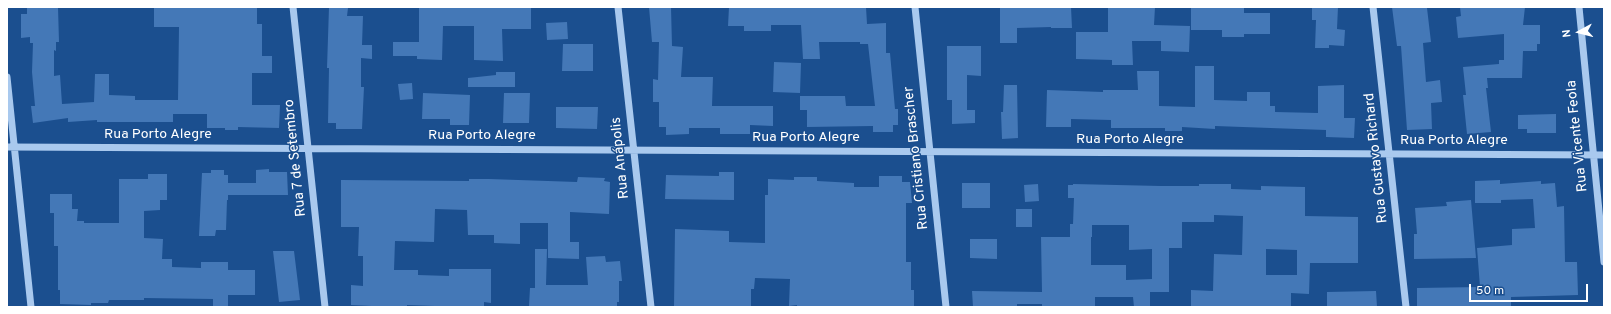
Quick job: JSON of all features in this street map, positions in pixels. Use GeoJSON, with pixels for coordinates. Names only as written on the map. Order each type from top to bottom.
{"type":"FeatureCollection","features":[{"type":"Feature","properties":{"kind":"street","name":"Rua 7 de Setembro"},"geometry":{"type":"LineString","coordinates":[[293,7],[325,307]]}},
{"type":"Feature","properties":{"kind":"street","name":"Rua Anápolis"},"geometry":{"type":"LineString","coordinates":[[618,7],[650,307]]}},
{"type":"Feature","properties":{"kind":"street","name":"Rua Cristiano Brascher"},"geometry":{"type":"LineString","coordinates":[[915,7],[946,307]]}},
{"type":"Feature","properties":{"kind":"street","name":"Rua Gustavo Richard"},"geometry":{"type":"LineString","coordinates":[[1373,7],[1406,307]]}},
{"type":"Feature","properties":{"kind":"street","name":"Rua Vicente Feola"},"geometry":{"type":"LineString","coordinates":[[1579,7],[1604,262]]}},
{"type":"Feature","properties":{"kind":"street"},"geometry":{"type":"LineString","coordinates":[[7,77],[11,147],[31,307]]}},
{"type":"Feature","properties":{"kind":"street","name":"Rua Porto Alegre"},"geometry":{"type":"LineString","coordinates":[[11,147],[1604,155]]}},
{"type":"Feature","properties":{"kind":"building"},"geometry":{"type":"Polygon","coordinates":[[[27,7],[58,7],[59,42],[56,42],[56,51],[54,50],[54,76],[60,75],[62,104],[94,102],[95,74],[109,74],[109,95],[135,96],[135,100],[178,100],[179,27],[154,27],[154,7],[257,7],[257,24],[262,24],[262,56],[272,56],[272,73],[252,73],[252,105],[280,105],[279,128],[238,127],[238,130],[225,130],[225,128],[207,128],[207,114],[173,114],[173,122],[97,122],[97,120],[68,122],[68,118],[33,123],[31,106],[35,106],[32,72],[33,43],[30,43],[30,37],[21,38],[21,14],[27,14],[27,7]]]}},
{"type":"Feature","properties":{"kind":"building"},"geometry":{"type":"Polygon","coordinates":[[[329,7],[348,8],[347,16],[363,16],[362,45],[372,45],[372,59],[361,58],[361,87],[364,87],[362,129],[336,129],[336,123],[328,123],[329,68],[327,68],[329,7]]]}},
{"type":"Feature","properties":{"kind":"building"},"geometry":{"type":"Polygon","coordinates":[[[419,7],[531,7],[531,29],[502,29],[503,61],[474,60],[474,26],[443,26],[442,60],[417,59],[417,56],[393,56],[393,42],[419,42],[419,7]]]}},
{"type":"Feature","properties":{"kind":"building"},"geometry":{"type":"Polygon","coordinates":[[[649,7],[671,7],[672,46],[683,47],[681,77],[713,77],[712,106],[773,106],[773,126],[750,125],[750,134],[720,134],[720,128],[689,128],[689,134],[666,135],[666,127],[659,127],[659,102],[653,102],[653,79],[658,80],[659,42],[652,42],[649,7]]]}},
{"type":"Feature","properties":{"kind":"building"},"geometry":{"type":"Polygon","coordinates":[[[729,7],[866,7],[867,24],[886,23],[886,53],[890,53],[895,109],[898,109],[898,125],[893,125],[893,132],[873,132],[873,126],[807,127],[807,110],[800,110],[800,96],[845,96],[846,106],[875,106],[868,44],[860,44],[860,42],[819,42],[820,59],[803,59],[801,25],[771,25],[771,31],[744,31],[744,26],[728,26],[729,7]]]}},
{"type":"Feature","properties":{"kind":"building"},"geometry":{"type":"Polygon","coordinates":[[[1000,7],[1071,7],[1072,28],[1017,28],[1017,43],[1000,43],[1000,7]]]}},
{"type":"Feature","properties":{"kind":"building"},"geometry":{"type":"Polygon","coordinates":[[[1108,7],[1155,7],[1154,25],[1190,26],[1189,52],[1161,51],[1161,41],[1132,41],[1133,65],[1112,65],[1112,60],[1076,59],[1076,32],[1108,32],[1108,7]]]}},
{"type":"Feature","properties":{"kind":"building"},"geometry":{"type":"Polygon","coordinates":[[[1191,7],[1244,7],[1244,13],[1270,13],[1270,34],[1244,34],[1244,37],[1222,37],[1222,30],[1191,30],[1191,7]]]}},
{"type":"Feature","properties":{"kind":"building"},"geometry":{"type":"Polygon","coordinates":[[[1312,7],[1338,7],[1337,29],[1345,30],[1344,46],[1329,45],[1329,48],[1315,48],[1316,20],[1312,20],[1312,7]]]}},
{"type":"Feature","properties":{"kind":"building"},"geometry":{"type":"Polygon","coordinates":[[[1392,7],[1427,8],[1431,42],[1423,43],[1426,82],[1440,80],[1442,102],[1431,103],[1432,129],[1407,130],[1401,46],[1397,46],[1392,7]]]}},
{"type":"Feature","properties":{"kind":"building"},"geometry":{"type":"Polygon","coordinates":[[[1460,7],[1525,7],[1523,25],[1540,25],[1540,44],[1537,44],[1537,51],[1523,51],[1522,78],[1487,78],[1488,88],[1486,88],[1491,132],[1467,134],[1463,95],[1466,95],[1463,67],[1499,64],[1499,60],[1504,60],[1504,34],[1458,38],[1456,17],[1461,16],[1460,7]]]}},
{"type":"Feature","properties":{"kind":"building"},"geometry":{"type":"Polygon","coordinates":[[[567,22],[568,39],[547,40],[546,23],[567,22]]]}},
{"type":"Feature","properties":{"kind":"building"},"geometry":{"type":"Polygon","coordinates":[[[563,44],[593,44],[593,71],[562,71],[563,44]]]}},
{"type":"Feature","properties":{"kind":"building"},"geometry":{"type":"Polygon","coordinates":[[[947,46],[981,46],[981,76],[967,75],[967,110],[975,110],[975,123],[952,124],[952,100],[947,100],[947,46]]]}},
{"type":"Feature","properties":{"kind":"building"},"geometry":{"type":"Polygon","coordinates":[[[774,62],[801,63],[800,93],[773,92],[774,62]]]}},
{"type":"Feature","properties":{"kind":"building"},"geometry":{"type":"Polygon","coordinates":[[[1195,66],[1214,66],[1214,100],[1247,101],[1247,92],[1270,92],[1270,106],[1275,106],[1275,112],[1318,113],[1318,86],[1344,85],[1344,118],[1355,118],[1354,138],[1326,137],[1326,130],[1215,126],[1215,129],[1182,127],[1182,131],[1165,131],[1165,128],[1111,128],[1111,120],[1071,119],[1071,127],[1046,127],[1047,90],[1103,92],[1103,90],[1138,90],[1137,71],[1159,71],[1159,106],[1195,107],[1195,66]]]}},
{"type":"Feature","properties":{"kind":"building"},"geometry":{"type":"Polygon","coordinates":[[[496,72],[515,72],[515,87],[468,87],[468,78],[496,75],[496,72]]]}},
{"type":"Feature","properties":{"kind":"building"},"geometry":{"type":"Polygon","coordinates":[[[412,83],[413,99],[400,100],[398,84],[412,83]]]}},
{"type":"Feature","properties":{"kind":"building"},"geometry":{"type":"Polygon","coordinates":[[[1004,85],[1017,85],[1018,138],[1002,139],[1001,112],[1003,112],[1004,85]]]}},
{"type":"Feature","properties":{"kind":"building"},"geometry":{"type":"Polygon","coordinates":[[[423,93],[470,95],[469,125],[450,125],[450,119],[422,119],[423,93]]]}},
{"type":"Feature","properties":{"kind":"building"},"geometry":{"type":"Polygon","coordinates":[[[504,93],[530,93],[529,123],[503,123],[504,93]]]}},
{"type":"Feature","properties":{"kind":"building"},"geometry":{"type":"Polygon","coordinates":[[[556,107],[598,107],[597,129],[556,128],[556,107]]]}},
{"type":"Feature","properties":{"kind":"building"},"geometry":{"type":"Polygon","coordinates":[[[1556,114],[1556,133],[1527,133],[1527,129],[1518,129],[1518,115],[1556,114]]]}},
{"type":"Feature","properties":{"kind":"building"},"geometry":{"type":"Polygon","coordinates":[[[269,169],[269,172],[287,172],[288,195],[228,195],[226,230],[216,230],[215,236],[199,236],[202,173],[211,173],[211,170],[224,170],[224,175],[228,175],[228,183],[256,183],[256,170],[269,169]]]}},
{"type":"Feature","properties":{"kind":"building"},"geometry":{"type":"Polygon","coordinates":[[[719,172],[734,172],[734,200],[665,199],[666,175],[719,176],[719,172]]]}},
{"type":"Feature","properties":{"kind":"building"},"geometry":{"type":"Polygon","coordinates":[[[148,174],[167,174],[167,200],[160,200],[160,210],[144,211],[144,238],[163,239],[162,259],[172,259],[172,267],[201,268],[201,262],[228,262],[228,270],[255,270],[255,295],[228,295],[228,307],[213,307],[213,299],[144,298],[144,300],[109,300],[108,303],[91,303],[91,305],[60,304],[60,290],[58,290],[58,246],[54,246],[54,213],[50,213],[50,194],[72,194],[72,209],[78,209],[77,221],[84,221],[84,223],[119,223],[119,179],[148,179],[148,174]]]}},
{"type":"Feature","properties":{"kind":"building"},"geometry":{"type":"Polygon","coordinates":[[[879,176],[902,176],[902,182],[910,182],[912,203],[906,203],[906,262],[911,262],[911,290],[914,290],[914,307],[789,306],[790,279],[755,278],[754,289],[751,289],[751,306],[674,307],[675,229],[729,231],[729,242],[765,243],[765,195],[768,195],[768,179],[794,180],[794,177],[817,177],[817,181],[854,183],[854,187],[879,187],[879,176]]]}},
{"type":"Feature","properties":{"kind":"building"},"geometry":{"type":"Polygon","coordinates":[[[578,177],[605,178],[604,181],[610,182],[609,214],[570,212],[570,242],[579,242],[579,259],[548,258],[548,223],[520,223],[520,244],[494,243],[494,235],[468,235],[467,210],[435,209],[434,242],[395,241],[394,270],[418,270],[418,275],[449,276],[449,269],[491,269],[491,303],[484,302],[484,306],[462,307],[407,305],[407,307],[392,307],[351,305],[351,285],[363,286],[363,256],[358,256],[359,227],[341,227],[341,180],[469,181],[469,179],[489,179],[577,182],[578,177]]]}},
{"type":"Feature","properties":{"kind":"building"},"geometry":{"type":"Polygon","coordinates":[[[1500,180],[1500,184],[1541,181],[1541,184],[1555,183],[1557,207],[1564,206],[1565,262],[1577,262],[1578,295],[1511,297],[1511,307],[1417,307],[1417,288],[1480,287],[1477,248],[1512,245],[1512,229],[1535,228],[1533,199],[1501,200],[1501,203],[1475,203],[1475,181],[1500,180]]]}},
{"type":"Feature","properties":{"kind":"building"},"geometry":{"type":"Polygon","coordinates":[[[962,183],[990,183],[990,208],[962,208],[962,183]]]}},
{"type":"Feature","properties":{"kind":"building"},"geometry":{"type":"Polygon","coordinates":[[[1038,184],[1039,201],[1025,202],[1024,185],[1038,184]]]}},
{"type":"Feature","properties":{"kind":"building"},"geometry":{"type":"Polygon","coordinates":[[[1199,184],[1231,184],[1231,189],[1261,190],[1261,186],[1305,187],[1305,216],[1358,217],[1358,263],[1310,263],[1309,294],[1291,293],[1291,307],[1191,307],[1191,290],[1213,291],[1214,254],[1242,255],[1243,216],[1214,215],[1214,222],[1182,222],[1182,248],[1169,248],[1169,292],[1150,292],[1150,307],[1134,307],[1133,297],[1095,297],[1095,307],[1042,307],[1042,304],[1017,304],[1017,307],[973,307],[972,291],[1042,292],[1041,237],[1070,237],[1070,224],[1073,224],[1074,198],[1068,198],[1068,185],[1199,186],[1199,184]],[[1092,225],[1091,265],[1126,265],[1126,280],[1152,279],[1152,249],[1129,250],[1129,225],[1092,225]],[[1266,249],[1266,275],[1297,275],[1297,250],[1266,249]]]}},
{"type":"Feature","properties":{"kind":"building"},"geometry":{"type":"Polygon","coordinates":[[[1471,200],[1476,258],[1414,259],[1414,234],[1417,234],[1415,208],[1447,206],[1446,202],[1471,200]]]}},
{"type":"Feature","properties":{"kind":"building"},"geometry":{"type":"Polygon","coordinates":[[[1016,209],[1032,209],[1032,227],[1016,227],[1016,209]]]}},
{"type":"Feature","properties":{"kind":"building"},"geometry":{"type":"Polygon","coordinates":[[[970,239],[997,239],[997,259],[970,258],[970,239]]]}},
{"type":"Feature","properties":{"kind":"building"},"geometry":{"type":"Polygon","coordinates":[[[535,249],[547,249],[546,285],[588,285],[586,257],[605,256],[606,262],[620,261],[622,281],[619,281],[619,302],[617,302],[617,307],[529,306],[530,288],[535,288],[535,249]]]}},
{"type":"Feature","properties":{"kind":"building"},"geometry":{"type":"Polygon","coordinates":[[[273,251],[294,251],[300,300],[279,302],[273,251]]]}},
{"type":"Feature","properties":{"kind":"building"},"geometry":{"type":"Polygon","coordinates":[[[1376,291],[1377,307],[1327,307],[1327,292],[1376,291]]]}}]}
